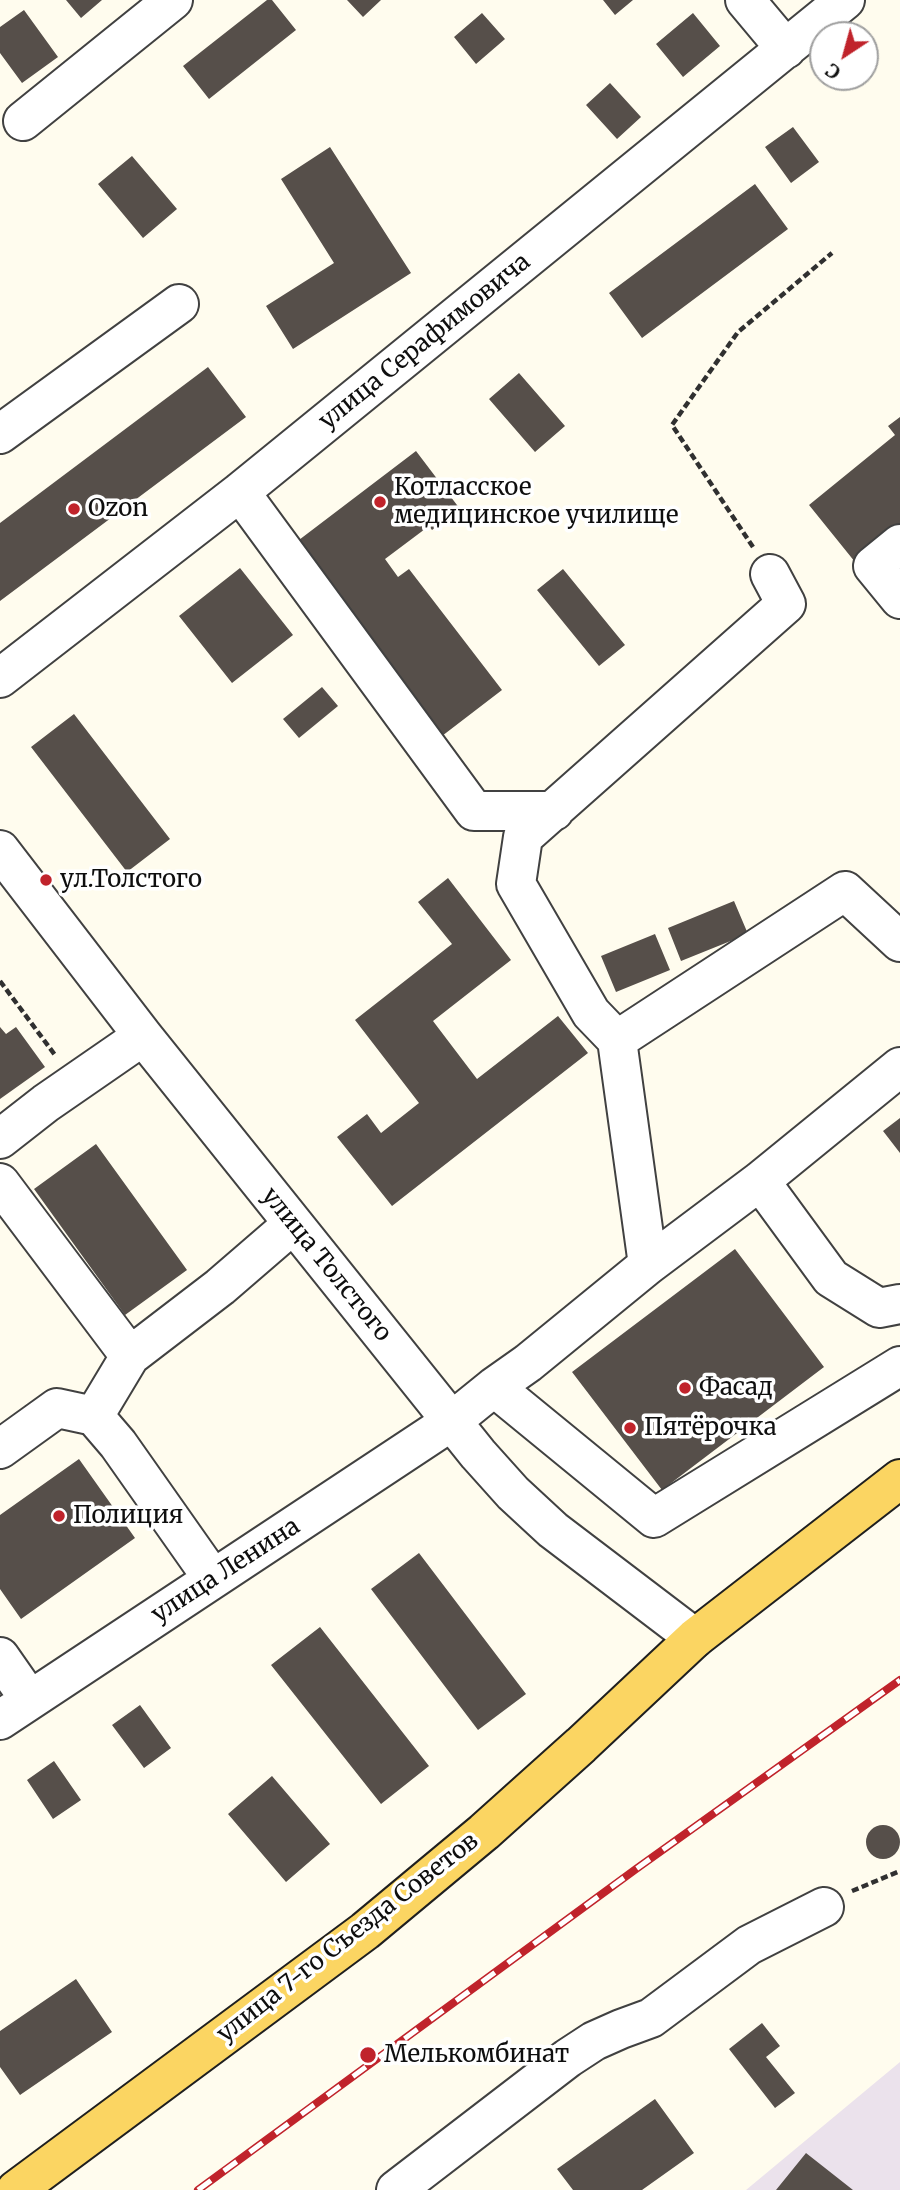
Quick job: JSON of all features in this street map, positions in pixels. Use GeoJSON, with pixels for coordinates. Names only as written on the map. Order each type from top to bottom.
{"type":"FeatureCollection","features":[{"type":"Feature","properties":{"kind":"main road","name":"улица 7-го Съезда Советов"},"geometry":{"type":"LineString","coordinates":[[16,2190],[365,1931],[484,1832],[582,1745],[695,1638],[900,1479]]}},
{"type":"Feature","properties":{"kind":"street"},"geometry":{"type":"LineString","coordinates":[[23,121],[173,0]]}},
{"type":"Feature","properties":{"kind":"street"},"geometry":{"type":"LineString","coordinates":[[745,0],[786,49]]}},
{"type":"Feature","properties":{"kind":"street","name":"улица Серафимовича"},"geometry":{"type":"LineString","coordinates":[[0,678],[240,492],[845,0]]}},
{"type":"Feature","properties":{"kind":"street"},"geometry":{"type":"LineString","coordinates":[[0,434],[179,304]]}},
{"type":"Feature","properties":{"kind":"street"},"geometry":{"type":"LineString","coordinates":[[240,492],[474,811],[554,811]]}},
{"type":"Feature","properties":{"kind":"street"},"geometry":{"type":"LineString","coordinates":[[900,544],[873,566],[900,599]]}},
{"type":"Feature","properties":{"kind":"street"},"geometry":{"type":"LineString","coordinates":[[648,1265],[617,1040],[591,1013],[516,884],[523,837],[786,604],[771,574]]}},
{"type":"Feature","properties":{"kind":"street","name":"улица Толстого"},"geometry":{"type":"LineString","coordinates":[[0,850],[293,1224],[513,1493],[553,1530],[695,1638]]}},
{"type":"Feature","properties":{"kind":"street"},"geometry":{"type":"LineString","coordinates":[[617,1040],[845,891],[900,942]]}},
{"type":"Feature","properties":{"kind":"street"},"geometry":{"type":"LineString","coordinates":[[0,1139],[46,1103],[144,1036]]}},
{"type":"Feature","properties":{"kind":"street","name":"улица Ленина"},"geometry":{"type":"LineString","coordinates":[[15,1710],[452,1421],[648,1265],[760,1181],[900,1067]]}},
{"type":"Feature","properties":{"kind":"street"},"geometry":{"type":"LineString","coordinates":[[760,1181],[831,1278],[879,1308],[900,1304]]}},
{"type":"Feature","properties":{"kind":"street"},"geometry":{"type":"LineString","coordinates":[[0,1183],[130,1356]]}},
{"type":"Feature","properties":{"kind":"street"},"geometry":{"type":"LineString","coordinates":[[94,1416],[130,1356],[220,1287],[293,1224]]}},
{"type":"Feature","properties":{"kind":"street"},"geometry":{"type":"LineString","coordinates":[[494,1387],[654,1518],[900,1366]]}},
{"type":"Feature","properties":{"kind":"street"},"geometry":{"type":"LineString","coordinates":[[0,1449],[57,1408],[94,1416],[118,1444],[213,1579]]}},
{"type":"Feature","properties":{"kind":"street"},"geometry":{"type":"LineString","coordinates":[[0,1657],[15,1710]]}},
{"type":"Feature","properties":{"kind":"street"},"geometry":{"type":"LineString","coordinates":[[396,2190],[577,2052],[594,2041],[651,2018],[749,1945],[824,1907]]}},
{"type":"Feature","properties":{"kind":"path"},"geometry":{"type":"LineString","coordinates":[[771,574],[672,425],[738,332],[832,253]]}},
{"type":"Feature","properties":{"kind":"path"},"geometry":{"type":"LineString","coordinates":[[0,981],[76,1084]]}},
{"type":"Feature","properties":{"kind":"path"},"geometry":{"type":"LineString","coordinates":[[824,1907],[854,1890],[900,1871]]}},
{"type":"Feature","properties":{"kind":"shaded area"},"geometry":{"type":"Polygon","coordinates":[[[900,2062],[900,2190],[746,2190],[900,2062]]]}},
{"type":"Feature","properties":{"kind":"building"},"geometry":{"type":"Polygon","coordinates":[[[66,0],[102,0],[81,18],[66,0]]]}},
{"type":"Feature","properties":{"kind":"building"},"geometry":{"type":"Polygon","coordinates":[[[267,0],[272,0],[296,30],[209,99],[183,66],[267,0]]]}},
{"type":"Feature","properties":{"kind":"building"},"geometry":{"type":"Polygon","coordinates":[[[347,0],[381,0],[363,17],[347,0]]]}},
{"type":"Feature","properties":{"kind":"building"},"geometry":{"type":"Polygon","coordinates":[[[603,0],[633,0],[615,15],[603,0]]]}},
{"type":"Feature","properties":{"kind":"building"},"geometry":{"type":"Polygon","coordinates":[[[24,10],[58,57],[22,83],[0,53],[0,27],[24,10]]]}},
{"type":"Feature","properties":{"kind":"building"},"geometry":{"type":"Polygon","coordinates":[[[482,13],[505,39],[476,64],[454,37],[482,13]]]}},
{"type":"Feature","properties":{"kind":"building"},"geometry":{"type":"Polygon","coordinates":[[[693,13],[720,46],[683,77],[656,44],[693,13]]]}},
{"type":"Feature","properties":{"kind":"building"},"geometry":{"type":"Polygon","coordinates":[[[610,83],[641,117],[617,139],[586,105],[610,83]]]}},
{"type":"Feature","properties":{"kind":"building"},"geometry":{"type":"Polygon","coordinates":[[[793,127],[819,162],[791,183],[765,147],[793,127]]]}},
{"type":"Feature","properties":{"kind":"building"},"geometry":{"type":"Polygon","coordinates":[[[330,147],[411,273],[293,349],[266,306],[334,263],[281,179],[330,147]]]}},
{"type":"Feature","properties":{"kind":"building"},"geometry":{"type":"Polygon","coordinates":[[[132,156],[177,209],[143,238],[98,184],[132,156]]]}},
{"type":"Feature","properties":{"kind":"building"},"geometry":{"type":"Polygon","coordinates":[[[755,184],[788,229],[642,338],[609,293],[755,184]]]}},
{"type":"Feature","properties":{"kind":"building"},"geometry":{"type":"Polygon","coordinates":[[[208,367],[246,417],[0,601],[0,523],[208,367]]]}},
{"type":"Feature","properties":{"kind":"building"},"geometry":{"type":"Polygon","coordinates":[[[519,373],[565,426],[535,452],[489,399],[519,373]]]}},
{"type":"Feature","properties":{"kind":"building"},"geometry":{"type":"Polygon","coordinates":[[[900,417],[900,525],[855,562],[809,505],[895,435],[888,426],[900,417]]]}},
{"type":"Feature","properties":{"kind":"building"},"geometry":{"type":"Polygon","coordinates":[[[416,451],[460,509],[432,530],[429,526],[385,559],[398,577],[409,569],[502,690],[442,736],[295,543],[416,451]]]}},
{"type":"Feature","properties":{"kind":"building"},"geometry":{"type":"Polygon","coordinates":[[[240,568],[293,635],[232,683],[179,616],[240,568]]]}},
{"type":"Feature","properties":{"kind":"building"},"geometry":{"type":"Polygon","coordinates":[[[563,569],[625,645],[599,666],[537,590],[563,569]]]}},
{"type":"Feature","properties":{"kind":"building"},"geometry":{"type":"Polygon","coordinates":[[[322,687],[338,706],[299,738],[283,719],[322,687]]]}},
{"type":"Feature","properties":{"kind":"building"},"geometry":{"type":"Polygon","coordinates":[[[74,714],[170,839],[127,872],[31,747],[74,714]]]}},
{"type":"Feature","properties":{"kind":"building"},"geometry":{"type":"Polygon","coordinates":[[[448,878],[511,960],[433,1021],[477,1079],[558,1016],[588,1053],[392,1206],[337,1137],[367,1114],[381,1133],[419,1103],[355,1020],[452,944],[418,902],[448,878]]]}},
{"type":"Feature","properties":{"kind":"building"},"geometry":{"type":"Polygon","coordinates":[[[734,901],[748,934],[681,961],[668,928],[734,901]]]}},
{"type":"Feature","properties":{"kind":"building"},"geometry":{"type":"Polygon","coordinates":[[[655,934],[670,970],[616,992],[601,956],[655,934]]]}},
{"type":"Feature","properties":{"kind":"building"},"geometry":{"type":"Polygon","coordinates":[[[0,1027],[6,1034],[16,1027],[45,1067],[0,1099],[0,1027]]]}},
{"type":"Feature","properties":{"kind":"building"},"geometry":{"type":"Polygon","coordinates":[[[900,1118],[900,1153],[883,1131],[900,1118]]]}},
{"type":"Feature","properties":{"kind":"building"},"geometry":{"type":"Polygon","coordinates":[[[96,1144],[187,1270],[125,1315],[34,1189],[96,1144]]]}},
{"type":"Feature","properties":{"kind":"building"},"geometry":{"type":"Polygon","coordinates":[[[735,1249],[824,1367],[662,1490],[572,1372],[735,1249]]]}},
{"type":"Feature","properties":{"kind":"building"},"geometry":{"type":"Polygon","coordinates":[[[79,1459],[135,1538],[21,1619],[0,1589],[0,1515],[79,1459]]]}},
{"type":"Feature","properties":{"kind":"building"},"geometry":{"type":"Polygon","coordinates":[[[419,1553],[526,1694],[478,1730],[371,1589],[419,1553]]]}},
{"type":"Feature","properties":{"kind":"building"},"geometry":{"type":"Polygon","coordinates":[[[320,1627],[429,1766],[381,1804],[271,1665],[320,1627]]]}},
{"type":"Feature","properties":{"kind":"building"},"geometry":{"type":"Polygon","coordinates":[[[140,1705],[171,1748],[144,1768],[112,1725],[140,1705]]]}},
{"type":"Feature","properties":{"kind":"building"},"geometry":{"type":"Polygon","coordinates":[[[54,1761],[81,1800],[53,1819],[27,1780],[54,1761]]]}},
{"type":"Feature","properties":{"kind":"building"},"geometry":{"type":"Polygon","coordinates":[[[272,1776],[330,1844],[286,1882],[228,1814],[272,1776]]]}},
{"type":"Feature","properties":{"kind":"building"},"geometry":{"type":"Polygon","coordinates":[[[883,1825],[895,1830],[900,1842],[895,1854],[883,1859],[871,1854],[866,1842],[871,1830],[883,1825]]]}},
{"type":"Feature","properties":{"kind":"building"},"geometry":{"type":"Polygon","coordinates":[[[76,1979],[112,2032],[20,2095],[0,2067],[0,2031],[76,1979]]]}},
{"type":"Feature","properties":{"kind":"building"},"geometry":{"type":"Polygon","coordinates":[[[762,2023],[780,2046],[766,2057],[795,2093],[775,2108],[729,2049],[762,2023]]]}},
{"type":"Feature","properties":{"kind":"building"},"geometry":{"type":"Polygon","coordinates":[[[655,2099],[694,2153],[642,2190],[573,2190],[557,2169],[655,2099]]]}},
{"type":"Feature","properties":{"kind":"building"},"geometry":{"type":"Polygon","coordinates":[[[806,2153],[853,2190],[776,2190],[806,2153]]]}},
{"type":"Feature","properties":{"kind":"railway"},"geometry":{"type":"LineString","coordinates":[[198,2190],[636,1869],[900,1680]]}},
{"type":"Feature","properties":{"kind":"place","name":"Котласское медицинское училище"},"geometry":{"type":"Point","coordinates":[380,502]}},
{"type":"Feature","properties":{"kind":"place","name":"Ozon"},"geometry":{"type":"Point","coordinates":[74,509]}},
{"type":"Feature","properties":{"kind":"place","name":"ул.Толстого"},"geometry":{"type":"Point","coordinates":[46,880]}},
{"type":"Feature","properties":{"kind":"place","name":"Фасад"},"geometry":{"type":"Point","coordinates":[685,1388]}},
{"type":"Feature","properties":{"kind":"place","name":"Пятёрочка"},"geometry":{"type":"Point","coordinates":[630,1428]}},
{"type":"Feature","properties":{"kind":"place","name":"Полиция"},"geometry":{"type":"Point","coordinates":[59,1516]}},
{"type":"Feature","properties":{"kind":"place","name":"Мелькомбинат"},"geometry":{"type":"Point","coordinates":[368,2055]}}]}
